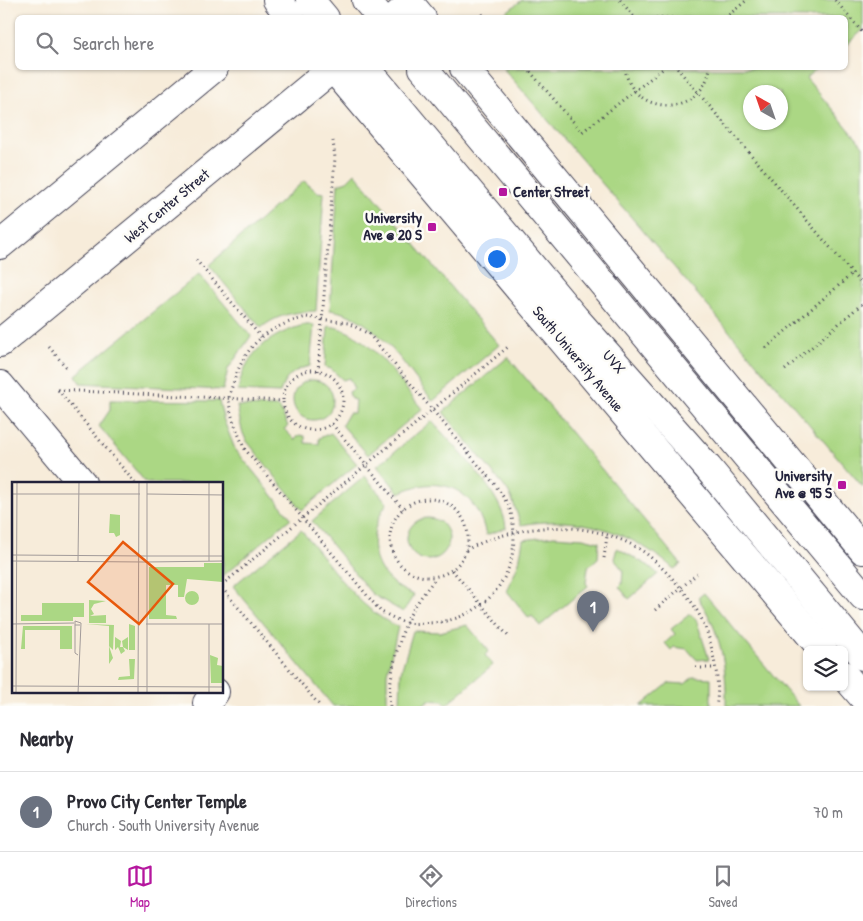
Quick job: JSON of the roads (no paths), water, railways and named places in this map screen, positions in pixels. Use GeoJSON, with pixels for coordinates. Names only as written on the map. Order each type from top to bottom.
{"type":"FeatureCollection","features":[{"type":"Feature","properties":{"kind":"main road"},"geometry":{"type":"LineString","coordinates":[[310,0],[322,15]]}},
{"type":"Feature","properties":{"kind":"main road"},"geometry":{"type":"LineString","coordinates":[[366,0],[378,15]]}},
{"type":"Feature","properties":{"kind":"main road"},"geometry":{"type":"LineString","coordinates":[[0,245],[212,70]]}},
{"type":"Feature","properties":{"kind":"main road","name":"West Center Street"},"geometry":{"type":"LineString","coordinates":[[0,343],[331,70]]}},
{"type":"Feature","properties":{"kind":"main road","name":"South University Avenue"},"geometry":{"type":"LineString","coordinates":[[335,70],[820,646]]}},
{"type":"Feature","properties":{"kind":"main road","name":"UVX"},"geometry":{"type":"LineString","coordinates":[[368,70],[575,318],[708,468],[863,656]]}},
{"type":"Feature","properties":{"kind":"main road"},"geometry":{"type":"LineString","coordinates":[[425,70],[863,596]]}},
{"type":"Feature","properties":{"kind":"main road"},"geometry":{"type":"LineString","coordinates":[[466,70],[863,550]]}},
{"type":"Feature","properties":{"kind":"main road"},"geometry":{"type":"LineString","coordinates":[[0,384],[80,482]]}},
{"type":"Feature","properties":{"kind":"main road"},"geometry":{"type":"LineString","coordinates":[[848,680],[863,697]]}},
{"type":"Feature","properties":{"kind":"place","name":"Center Street"},"geometry":{"type":"Point","coordinates":[503,192]}},
{"type":"Feature","properties":{"kind":"place","name":"University Ave @ 20 S"},"geometry":{"type":"Point","coordinates":[432,227]}},
{"type":"Feature","properties":{"kind":"place","name":"University Ave @ 95 S"},"geometry":{"type":"Point","coordinates":[842,485]}},
{"type":"Feature","properties":{"kind":"place","name":"Provo City Center Temple"},"geometry":{"type":"Point","coordinates":[593,632]}}]}
